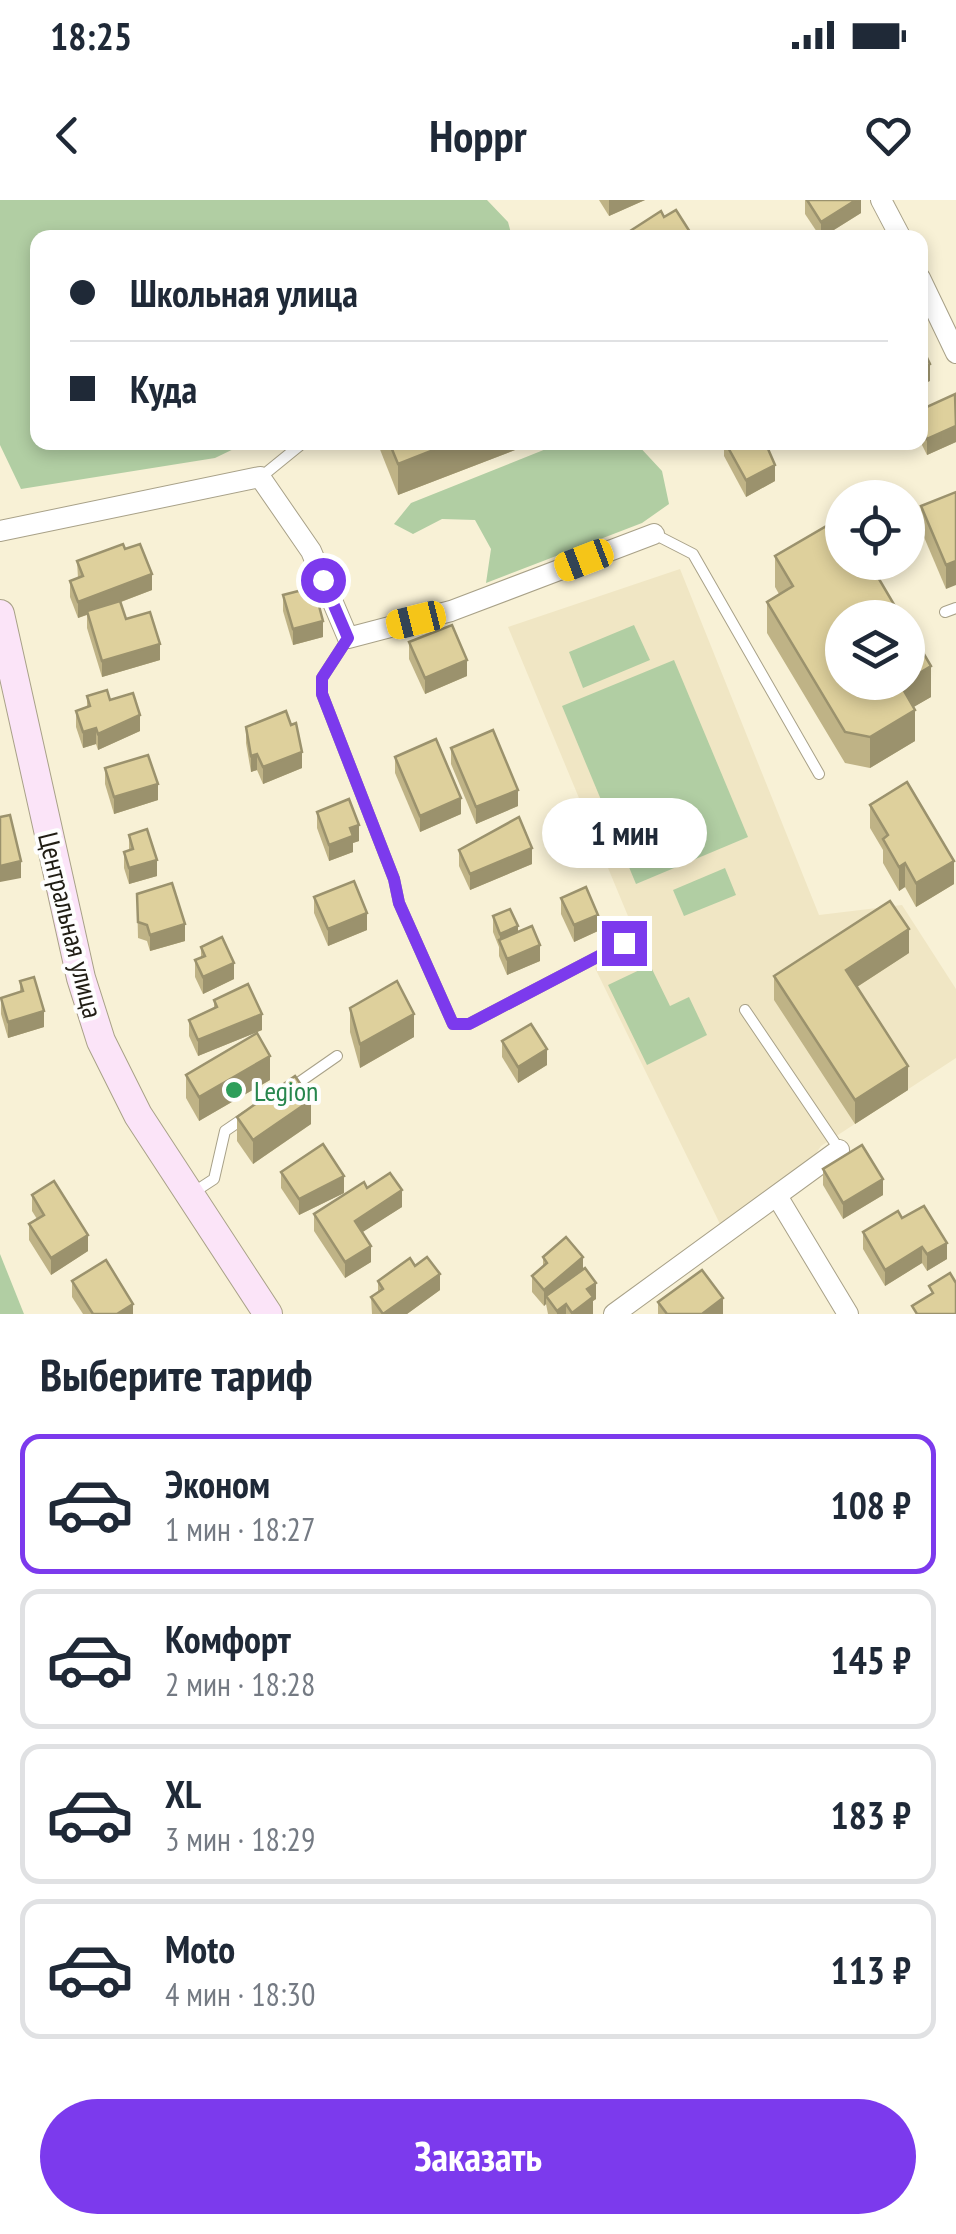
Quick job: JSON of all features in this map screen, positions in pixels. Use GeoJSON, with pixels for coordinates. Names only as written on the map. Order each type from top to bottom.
{"type":"FeatureCollection","features":[{"type":"Feature","properties":{"kind":"main road","name":"Центральная улица"},"geometry":{"type":"LineString","coordinates":[[0,614],[80,978],[96,1026],[138,1115],[268,1314]]}},
{"type":"Feature","properties":{"kind":"street"},"geometry":{"type":"LineString","coordinates":[[881,200],[897,230]]}},
{"type":"Feature","properties":{"kind":"street"},"geometry":{"type":"LineString","coordinates":[[928,295],[956,353]]}},
{"type":"Feature","properties":{"kind":"street"},"geometry":{"type":"LineString","coordinates":[[0,531],[260,477],[310,551],[348,638],[451,612],[654,534]]}},
{"type":"Feature","properties":{"kind":"street"},"geometry":{"type":"LineString","coordinates":[[614,1314],[839,1150]]}},
{"type":"Feature","properties":{"kind":"street"},"geometry":{"type":"LineString","coordinates":[[777,1196],[848,1314]]}},
{"type":"Feature","properties":{"kind":"lane"},"geometry":{"type":"LineString","coordinates":[[260,477],[294,450]]}},
{"type":"Feature","properties":{"kind":"lane"},"geometry":{"type":"LineString","coordinates":[[654,534],[692,554],[820,774]]}},
{"type":"Feature","properties":{"kind":"lane"},"geometry":{"type":"LineString","coordinates":[[348,638],[322,678],[322,694],[394,879],[399,903],[453,1024],[469,1024],[624,943]]}},
{"type":"Feature","properties":{"kind":"lane"},"geometry":{"type":"LineString","coordinates":[[746,1010],[839,1150]]}},
{"type":"Feature","properties":{"kind":"lane"},"geometry":{"type":"LineString","coordinates":[[273,1099],[337,1056]]}},
{"type":"Feature","properties":{"kind":"lane"},"geometry":{"type":"LineString","coordinates":[[190,1194],[214,1179],[225,1131],[257,1110]]}},
{"type":"Feature","properties":{"kind":"shaded area"},"geometry":{"type":"Polygon","coordinates":[[[680,569],[819,915],[902,905],[956,989],[956,1058],[821,1146],[811,1161],[720,1224],[595,968],[640,945],[508,627],[680,569]]]}},
{"type":"Feature","properties":{"kind":"green space"},"geometry":{"type":"Polygon","coordinates":[[[0,200],[487,200],[508,222],[510,230],[30,230],[30,450],[232,450],[215,458],[21,489],[0,445],[0,200]]]}},
{"type":"Feature","properties":{"kind":"green space"},"geometry":{"type":"Polygon","coordinates":[[[544,450],[642,450],[662,471],[669,504],[642,523],[486,583],[491,549],[475,520],[442,519],[413,534],[394,524],[411,503],[544,450]]]}},
{"type":"Feature","properties":{"kind":"green space"},"geometry":{"type":"Polygon","coordinates":[[[634,625],[650,660],[583,688],[569,652],[634,625]]]}},
{"type":"Feature","properties":{"kind":"green space"},"geometry":{"type":"Polygon","coordinates":[[[674,660],[748,837],[636,884],[562,706],[674,660]]]}},
{"type":"Feature","properties":{"kind":"green space"},"geometry":{"type":"Polygon","coordinates":[[[725,868],[736,895],[684,916],[673,890],[725,868]]]}},
{"type":"Feature","properties":{"kind":"green space"},"geometry":{"type":"Polygon","coordinates":[[[650,965],[670,1006],[689,997],[707,1035],[647,1065],[608,985],[650,965]]]}},
{"type":"Feature","properties":{"kind":"green space"},"geometry":{"type":"Polygon","coordinates":[[[0,1254],[24,1314],[0,1314],[0,1254]]]}},
{"type":"Feature","properties":{"kind":"building"},"geometry":{"type":"Polygon","coordinates":[[[807,200],[856,200],[821,222],[807,200]]]}},
{"type":"Feature","properties":{"kind":"building"},"geometry":{"type":"Polygon","coordinates":[[[676,210],[689,230],[632,230],[661,211],[664,217],[676,210]]]}},
{"type":"Feature","properties":{"kind":"building"},"geometry":{"type":"Polygon","coordinates":[[[955,394],[956,426],[928,439],[928,406],[955,394]]]}},
{"type":"Feature","properties":{"kind":"building"},"geometry":{"type":"Polygon","coordinates":[[[392,450],[434,450],[398,464],[392,450]]]}},
{"type":"Feature","properties":{"kind":"building"},"geometry":{"type":"Polygon","coordinates":[[[729,450],[768,450],[775,465],[746,480],[729,450]]]}},
{"type":"Feature","properties":{"kind":"building"},"geometry":{"type":"Polygon","coordinates":[[[956,492],[956,561],[946,565],[925,515],[925,504],[956,492]]]}},
{"type":"Feature","properties":{"kind":"building"},"geometry":{"type":"Polygon","coordinates":[[[825,527],[825,580],[880,580],[891,600],[825,600],[825,699],[767,602],[793,586],[775,556],[825,527]]]}},
{"type":"Feature","properties":{"kind":"building"},"geometry":{"type":"Polygon","coordinates":[[[123,544],[125,549],[140,544],[152,574],[78,602],[70,581],[83,576],[77,561],[123,544]]]}},
{"type":"Feature","properties":{"kind":"building"},"geometry":{"type":"Polygon","coordinates":[[[314,587],[323,621],[293,629],[283,595],[314,587]]]}},
{"type":"Feature","properties":{"kind":"building"},"geometry":{"type":"Polygon","coordinates":[[[120,601],[126,619],[150,612],[160,644],[102,661],[87,611],[120,601]]]}},
{"type":"Feature","properties":{"kind":"building"},"geometry":{"type":"Polygon","coordinates":[[[452,625],[467,660],[425,678],[409,642],[452,625]]]}},
{"type":"Feature","properties":{"kind":"building"},"geometry":{"type":"Polygon","coordinates":[[[107,690],[110,700],[133,693],[140,715],[98,734],[96,728],[83,732],[76,711],[90,706],[87,696],[107,690]]]}},
{"type":"Feature","properties":{"kind":"building"},"geometry":{"type":"Polygon","coordinates":[[[826,700],[909,700],[915,710],[870,737],[845,732],[826,700]]]}},
{"type":"Feature","properties":{"kind":"building"},"geometry":{"type":"Polygon","coordinates":[[[286,711],[291,725],[296,723],[302,752],[263,767],[257,754],[251,756],[246,727],[286,711]]]}},
{"type":"Feature","properties":{"kind":"building"},"geometry":{"type":"Polygon","coordinates":[[[493,730],[518,790],[476,807],[451,748],[493,730]]]}},
{"type":"Feature","properties":{"kind":"building"},"geometry":{"type":"Polygon","coordinates":[[[436,739],[461,798],[420,816],[395,757],[436,739]]]}},
{"type":"Feature","properties":{"kind":"building"},"geometry":{"type":"Polygon","coordinates":[[[148,755],[158,784],[114,797],[105,768],[148,755]]]}},
{"type":"Feature","properties":{"kind":"building"},"geometry":{"type":"Polygon","coordinates":[[[907,782],[954,861],[916,883],[905,863],[899,867],[883,839],[888,835],[870,805],[907,782]]]}},
{"type":"Feature","properties":{"kind":"building"},"geometry":{"type":"Polygon","coordinates":[[[349,799],[359,825],[350,828],[353,836],[329,845],[317,812],[349,799]]]}},
{"type":"Feature","properties":{"kind":"building"},"geometry":{"type":"Polygon","coordinates":[[[10,815],[21,861],[0,866],[0,817],[10,815]]]}},
{"type":"Feature","properties":{"kind":"building"},"geometry":{"type":"Polygon","coordinates":[[[519,817],[532,848],[470,874],[459,850],[519,817]]]}},
{"type":"Feature","properties":{"kind":"building"},"geometry":{"type":"Polygon","coordinates":[[[147,829],[157,860],[129,868],[124,852],[133,849],[129,835],[147,829]]]}},
{"type":"Feature","properties":{"kind":"building"},"geometry":{"type":"Polygon","coordinates":[[[354,881],[367,913],[328,929],[314,897],[354,881]]]}},
{"type":"Feature","properties":{"kind":"building"},"geometry":{"type":"Polygon","coordinates":[[[172,883],[185,924],[150,935],[147,925],[138,922],[137,894],[172,883]]]}},
{"type":"Feature","properties":{"kind":"building"},"geometry":{"type":"Polygon","coordinates":[[[586,887],[598,915],[574,925],[561,898],[586,887]]]}},
{"type":"Feature","properties":{"kind":"building"},"geometry":{"type":"Polygon","coordinates":[[[890,901],[909,929],[846,970],[908,1066],[855,1100],[774,976],[890,901]]]}},
{"type":"Feature","properties":{"kind":"building"},"geometry":{"type":"Polygon","coordinates":[[[510,909],[518,926],[500,934],[493,916],[510,909]]]}},
{"type":"Feature","properties":{"kind":"building"},"geometry":{"type":"Polygon","coordinates":[[[532,926],[540,945],[507,959],[499,940],[532,926]]]}},
{"type":"Feature","properties":{"kind":"building"},"geometry":{"type":"Polygon","coordinates":[[[222,937],[234,963],[203,977],[195,960],[205,956],[201,947],[222,937]]]}},
{"type":"Feature","properties":{"kind":"building"},"geometry":{"type":"Polygon","coordinates":[[[34,977],[44,1011],[8,1022],[1,998],[23,991],[20,981],[34,977]]]}},
{"type":"Feature","properties":{"kind":"building"},"geometry":{"type":"Polygon","coordinates":[[[397,981],[414,1014],[360,1044],[350,1008],[397,981]]]}},
{"type":"Feature","properties":{"kind":"building"},"geometry":{"type":"Polygon","coordinates":[[[248,984],[262,1014],[198,1040],[189,1020],[217,1007],[214,1000],[248,984]]]}},
{"type":"Feature","properties":{"kind":"building"},"geometry":{"type":"Polygon","coordinates":[[[531,1024],[547,1049],[518,1067],[502,1041],[531,1024]]]}},
{"type":"Feature","properties":{"kind":"building"},"geometry":{"type":"Polygon","coordinates":[[[257,1033],[270,1056],[199,1097],[186,1075],[257,1033]]]}},
{"type":"Feature","properties":{"kind":"building"},"geometry":{"type":"Polygon","coordinates":[[[295,1076],[311,1100],[253,1140],[237,1117],[295,1076]]]}},
{"type":"Feature","properties":{"kind":"building"},"geometry":{"type":"Polygon","coordinates":[[[323,1144],[344,1176],[299,1199],[281,1172],[323,1144]]]}},
{"type":"Feature","properties":{"kind":"building"},"geometry":{"type":"Polygon","coordinates":[[[862,1145],[883,1179],[843,1203],[823,1169],[862,1145]]]}},
{"type":"Feature","properties":{"kind":"building"},"geometry":{"type":"Polygon","coordinates":[[[390,1173],[402,1190],[355,1221],[371,1246],[345,1262],[314,1214],[364,1182],[367,1188],[390,1173]]]}},
{"type":"Feature","properties":{"kind":"building"},"geometry":{"type":"Polygon","coordinates":[[[54,1181],[88,1235],[51,1258],[29,1224],[44,1215],[32,1195],[54,1181]]]}},
{"type":"Feature","properties":{"kind":"building"},"geometry":{"type":"Polygon","coordinates":[[[924,1206],[947,1243],[927,1254],[922,1247],[885,1270],[863,1232],[898,1211],[902,1218],[924,1206]]]}},
{"type":"Feature","properties":{"kind":"building"},"geometry":{"type":"Polygon","coordinates":[[[566,1237],[583,1257],[544,1290],[532,1276],[547,1263],[543,1257],[566,1237]]]}},
{"type":"Feature","properties":{"kind":"building"},"geometry":{"type":"Polygon","coordinates":[[[427,1257],[440,1274],[383,1314],[371,1297],[383,1289],[378,1281],[410,1258],[415,1266],[427,1257]]]}},
{"type":"Feature","properties":{"kind":"building"},"geometry":{"type":"Polygon","coordinates":[[[106,1260],[133,1304],[117,1314],[93,1314],[72,1281],[106,1260]]]}},
{"type":"Feature","properties":{"kind":"building"},"geometry":{"type":"Polygon","coordinates":[[[585,1268],[596,1283],[587,1289],[593,1297],[572,1313],[566,1304],[557,1311],[546,1296],[585,1268]]]}},
{"type":"Feature","properties":{"kind":"building"},"geometry":{"type":"Polygon","coordinates":[[[702,1270],[723,1298],[702,1314],[667,1314],[658,1302],[702,1270]]]}},
{"type":"Feature","properties":{"kind":"building"},"geometry":{"type":"Polygon","coordinates":[[[950,1273],[956,1283],[956,1314],[917,1314],[912,1306],[933,1293],[929,1286],[950,1273]]]}},
{"type":"Feature","properties":{"kind":"place","name":"Legion"},"geometry":{"type":"Point","coordinates":[234,1090]}},
{"type":"Feature","properties":{"kind":"route"},"geometry":{"type":"LineString","coordinates":[[323,580],[348,638],[322,678],[322,694],[394,879],[399,903],[453,1024],[469,1024],[624,943]]}}]}
